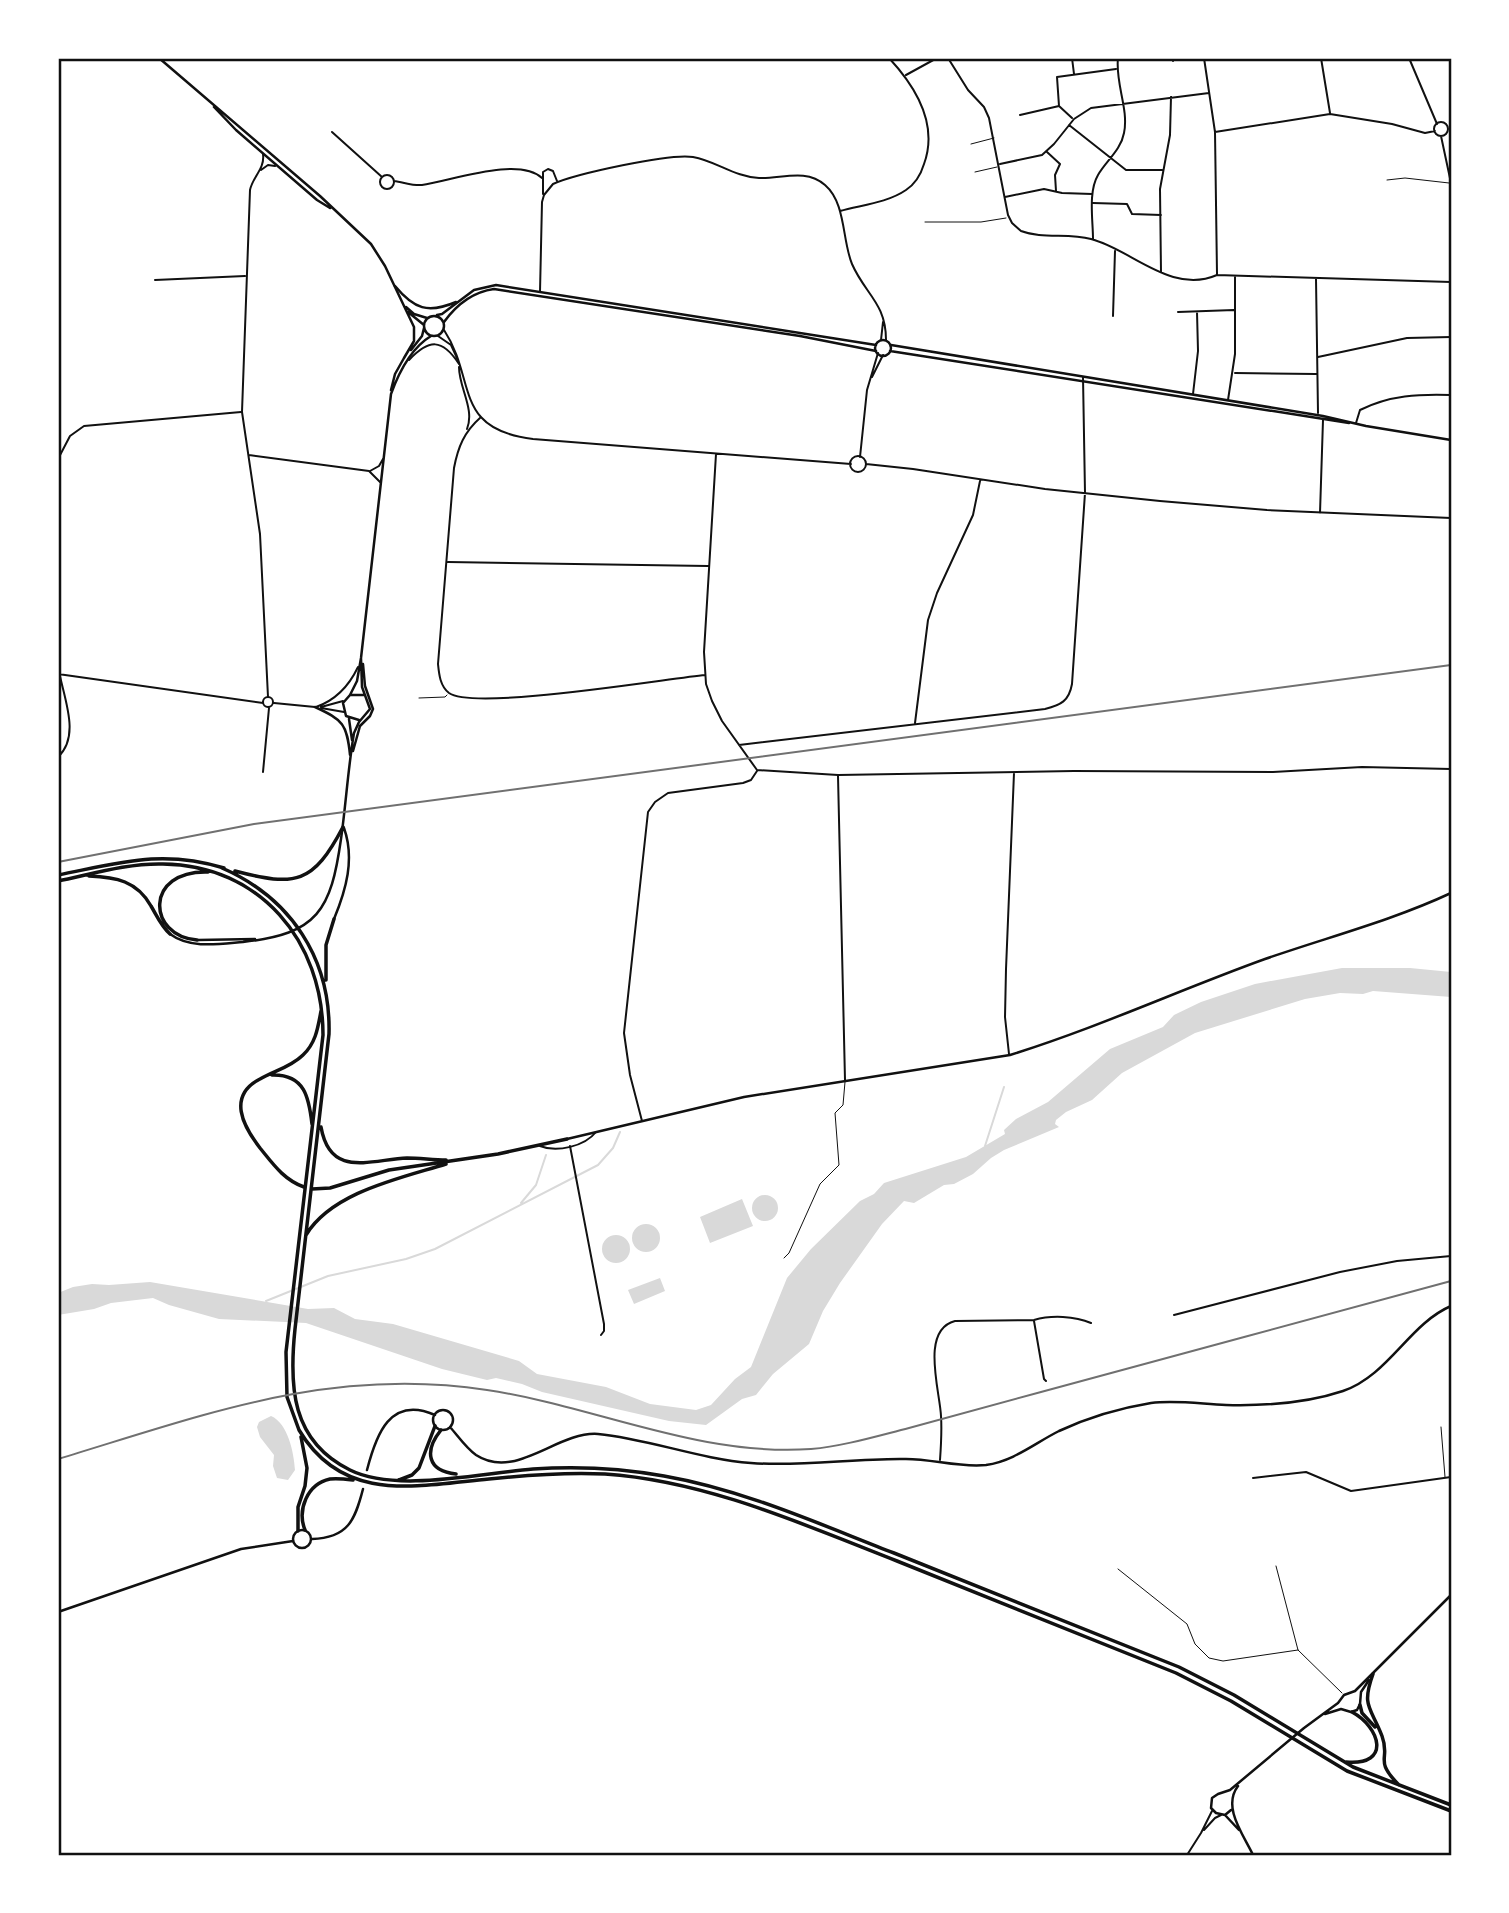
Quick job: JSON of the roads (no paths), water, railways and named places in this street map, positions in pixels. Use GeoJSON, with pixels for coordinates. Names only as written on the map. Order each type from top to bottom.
{"type":"FeatureCollection","features":[{"type":"Feature","properties":{"kind":"highway"},"geometry":{"type":"LineString","coordinates":[[58,875],[153,858],[182,858],[268,880],[299,877],[322,862],[343,825]]}},
{"type":"Feature","properties":{"kind":"highway"},"geometry":{"type":"LineString","coordinates":[[58,881],[152,864],[180,864],[215,872],[250,889],[286,922],[308,956],[322,1005],[323,1035],[288,1328],[285,1384],[288,1403],[306,1455],[305,1486],[298,1507],[298,1531]]}},
{"type":"Feature","properties":{"kind":"highway"},"geometry":{"type":"LineString","coordinates":[[222,868],[258,887],[287,913],[314,953],[326,989]]}},
{"type":"Feature","properties":{"kind":"highway"},"geometry":{"type":"LineString","coordinates":[[197,940],[180,936],[169,927],[161,915],[161,898],[166,886],[180,875],[215,872]]}},
{"type":"Feature","properties":{"kind":"highway"},"geometry":{"type":"LineString","coordinates":[[83,876],[114,878],[133,886],[144,895],[170,934]]}},
{"type":"Feature","properties":{"kind":"highway"},"geometry":{"type":"LineString","coordinates":[[334,919],[326,945],[329,1034],[295,1329],[292,1383],[296,1407],[311,1437],[331,1458],[361,1475],[394,1481],[534,1469],[603,1468],[666,1476],[755,1500],[1178,1667],[1234,1695],[1342,1762],[1451,1805]]}},
{"type":"Feature","properties":{"kind":"highway"},"geometry":{"type":"LineString","coordinates":[[322,1005],[317,1034],[309,1049],[291,1064],[260,1079],[243,1097],[242,1119],[256,1143],[291,1181],[306,1187],[324,1189],[380,1171],[459,1160],[567,1139]]}},
{"type":"Feature","properties":{"kind":"highway"},"geometry":{"type":"LineString","coordinates":[[260,1079],[279,1075],[300,1085],[309,1100],[313,1130]]}},
{"type":"Feature","properties":{"kind":"highway"},"geometry":{"type":"LineString","coordinates":[[320,1122],[326,1147],[334,1156],[344,1161],[356,1163],[408,1158],[459,1160]]}},
{"type":"Feature","properties":{"kind":"highway"},"geometry":{"type":"LineString","coordinates":[[305,1237],[321,1215],[369,1189],[459,1160]]}},
{"type":"Feature","properties":{"kind":"highway"},"geometry":{"type":"LineString","coordinates":[[394,1481],[417,1470],[435,1426]]}},
{"type":"Feature","properties":{"kind":"highway"},"geometry":{"type":"LineString","coordinates":[[299,1430],[326,1463],[359,1481]]}},
{"type":"Feature","properties":{"kind":"highway"},"geometry":{"type":"LineString","coordinates":[[441,1430],[431,1445],[432,1462],[442,1471],[465,1476]]}},
{"type":"Feature","properties":{"kind":"highway"},"geometry":{"type":"LineString","coordinates":[[305,1530],[303,1506],[308,1494],[314,1487],[332,1479],[399,1487],[526,1475],[602,1474],[665,1482],[737,1501],[810,1527],[1176,1673],[1231,1701],[1347,1771],[1451,1811]]}},
{"type":"Feature","properties":{"kind":"highway"},"geometry":{"type":"LineString","coordinates":[[1373,1674],[1368,1690],[1368,1706],[1383,1742],[1384,1766],[1401,1787]]}},
{"type":"Feature","properties":{"kind":"highway"},"geometry":{"type":"LineString","coordinates":[[1360,1706],[1362,1713],[1379,1731]]}},
{"type":"Feature","properties":{"kind":"highway"},"geometry":{"type":"LineString","coordinates":[[1342,1762],[1365,1762],[1373,1757],[1377,1749],[1378,1743],[1374,1734],[1359,1716],[1352,1712]]}},
{"type":"Feature","properties":{"kind":"main road"},"geometry":{"type":"LineString","coordinates":[[159,58],[250,135],[371,244],[405,307],[414,327],[415,337],[391,394],[362,658],[362,682],[370,709],[354,733],[343,825],[331,890],[323,906],[307,923],[278,936],[237,943],[193,944],[170,934]]}},
{"type":"Feature","properties":{"kind":"main road"},"geometry":{"type":"LineString","coordinates":[[207,100],[317,200],[335,212]]}},
{"type":"Feature","properties":{"kind":"main road"},"geometry":{"type":"LineString","coordinates":[[394,284],[407,299],[422,308],[439,309],[459,300]]}},
{"type":"Feature","properties":{"kind":"main road"},"geometry":{"type":"LineString","coordinates":[[405,307],[414,314],[427,318],[437,316],[474,290],[490,285],[790,334],[884,355],[890,351],[1193,395],[1323,418]]}},
{"type":"Feature","properties":{"kind":"main road"},"geometry":{"type":"LineString","coordinates":[[405,360],[419,345],[444,330],[444,323],[464,300],[485,290],[494,289],[876,345],[883,340],[891,345],[1083,379],[1451,439]]}},
{"type":"Feature","properties":{"kind":"main road"},"geometry":{"type":"LineString","coordinates":[[405,307],[431,336]]}},
{"type":"Feature","properties":{"kind":"main road"},"geometry":{"type":"LineString","coordinates":[[437,316],[444,323]]}},
{"type":"Feature","properties":{"kind":"main road"},"geometry":{"type":"LineString","coordinates":[[405,360],[422,336],[427,318]]}},
{"type":"Feature","properties":{"kind":"main road"},"geometry":{"type":"LineString","coordinates":[[876,345],[877,352]]}},
{"type":"Feature","properties":{"kind":"main road"},"geometry":{"type":"LineString","coordinates":[[890,351],[891,345]]}},
{"type":"Feature","properties":{"kind":"main road"},"geometry":{"type":"LineString","coordinates":[[352,747],[344,701],[357,681],[362,658]]}},
{"type":"Feature","properties":{"kind":"main road"},"geometry":{"type":"LineString","coordinates":[[351,754],[356,746],[360,726],[373,709],[362,658]]}},
{"type":"Feature","properties":{"kind":"main road"},"geometry":{"type":"LineString","coordinates":[[350,695],[358,693],[366,697]]}},
{"type":"Feature","properties":{"kind":"main road"},"geometry":{"type":"LineString","coordinates":[[315,708],[335,716],[344,726],[348,737],[350,762]]}},
{"type":"Feature","properties":{"kind":"main road"},"geometry":{"type":"LineString","coordinates":[[348,718],[362,719]]}},
{"type":"Feature","properties":{"kind":"main road"},"geometry":{"type":"LineString","coordinates":[[334,919],[345,890],[349,866],[348,839],[343,825]]}},
{"type":"Feature","properties":{"kind":"main road"},"geometry":{"type":"LineString","coordinates":[[567,1139],[744,1097],[1010,1055],[1048,1043],[1265,959],[1404,915],[1451,893]]}},
{"type":"Feature","properties":{"kind":"main road"},"geometry":{"type":"LineString","coordinates":[[197,940],[265,939]]}},
{"type":"Feature","properties":{"kind":"main road"},"geometry":{"type":"LineString","coordinates":[[450,1427],[476,1455],[497,1461],[525,1458],[569,1438],[595,1434],[748,1463],[775,1465],[881,1460],[977,1465],[1002,1461],[1072,1426],[1127,1408],[1171,1402],[1255,1405],[1310,1399],[1342,1391],[1370,1377],[1428,1321],[1451,1306]]}},
{"type":"Feature","properties":{"kind":"main road"},"geometry":{"type":"LineString","coordinates":[[367,1470],[376,1437],[388,1421],[411,1410],[435,1415],[442,1411],[449,1413],[453,1420],[450,1427],[441,1430],[435,1426],[435,1415]]}},
{"type":"Feature","properties":{"kind":"main road"},"geometry":{"type":"LineString","coordinates":[[312,1539],[333,1535],[348,1526],[356,1515],[363,1489]]}},
{"type":"Feature","properties":{"kind":"main road"},"geometry":{"type":"LineString","coordinates":[[293,1541],[298,1531],[305,1530],[312,1539]]}},
{"type":"Feature","properties":{"kind":"main road"},"geometry":{"type":"LineString","coordinates":[[293,1541],[302,1549],[309,1546],[312,1539]]}},
{"type":"Feature","properties":{"kind":"main road"},"geometry":{"type":"LineString","coordinates":[[58,1612],[241,1549],[293,1541]]}},
{"type":"Feature","properties":{"kind":"main road"},"geometry":{"type":"LineString","coordinates":[[1244,1837],[1223,1815],[1212,1810],[1212,1798],[1225,1793],[1241,1781],[1344,1695],[1352,1693],[1451,1595]]}},
{"type":"Feature","properties":{"kind":"main road"},"geometry":{"type":"LineString","coordinates":[[1319,1717],[1335,1710],[1352,1712],[1360,1706],[1362,1689],[1373,1674]]}},
{"type":"Feature","properties":{"kind":"main road"},"geometry":{"type":"LineString","coordinates":[[1352,1693],[1359,1699]]}},
{"type":"Feature","properties":{"kind":"main road"},"geometry":{"type":"LineString","coordinates":[[1341,1700],[1345,1710]]}},
{"type":"Feature","properties":{"kind":"main road"},"geometry":{"type":"LineString","coordinates":[[1241,1781],[1231,1798],[1231,1810],[1253,1855]]}},
{"type":"Feature","properties":{"kind":"main road"},"geometry":{"type":"LineString","coordinates":[[1225,1793],[1231,1798]]}},
{"type":"Feature","properties":{"kind":"main road"},"geometry":{"type":"LineString","coordinates":[[1223,1815],[1231,1810]]}},
{"type":"Feature","properties":{"kind":"street"},"geometry":{"type":"LineString","coordinates":[[839,211],[895,196],[909,187],[920,173],[926,157],[927,121],[920,101],[905,75],[889,58]]}},
{"type":"Feature","properties":{"kind":"street"},"geometry":{"type":"LineString","coordinates":[[905,75],[937,58]]}},
{"type":"Feature","properties":{"kind":"street"},"geometry":{"type":"LineString","coordinates":[[948,58],[968,90],[987,111],[1009,218],[1016,228],[1026,233],[1093,239],[1161,273],[1190,278],[1211,278],[1217,275],[1451,282]]}},
{"type":"Feature","properties":{"kind":"street"},"geometry":{"type":"LineString","coordinates":[[1072,58],[1074,75]]}},
{"type":"Feature","properties":{"kind":"street"},"geometry":{"type":"LineString","coordinates":[[1093,239],[1093,194],[1098,174],[1123,137],[1125,124],[1117,69],[1118,58]]}},
{"type":"Feature","properties":{"kind":"street"},"geometry":{"type":"LineString","coordinates":[[1204,58],[1215,132],[1217,275]]}},
{"type":"Feature","properties":{"kind":"street"},"geometry":{"type":"LineString","coordinates":[[1321,58],[1330,114]]}},
{"type":"Feature","properties":{"kind":"street"},"geometry":{"type":"LineString","coordinates":[[1409,58],[1437,124],[1435,131]]}},
{"type":"Feature","properties":{"kind":"street"},"geometry":{"type":"LineString","coordinates":[[1074,119],[1059,106],[1057,77],[1117,69]]}},
{"type":"Feature","properties":{"kind":"street"},"geometry":{"type":"LineString","coordinates":[[999,166],[1037,157],[1046,152],[1074,119],[1091,107],[1209,93]]}},
{"type":"Feature","properties":{"kind":"street"},"geometry":{"type":"LineString","coordinates":[[1161,273],[1160,189],[1170,135],[1171,97]]}},
{"type":"Feature","properties":{"kind":"street"},"geometry":{"type":"LineString","coordinates":[[1020,115],[1059,106]]}},
{"type":"Feature","properties":{"kind":"street"},"geometry":{"type":"LineString","coordinates":[[1215,132],[1330,114],[1392,124],[1425,133],[1435,131]]}},
{"type":"Feature","properties":{"kind":"street"},"geometry":{"type":"LineString","coordinates":[[1441,136],[1446,134],[1451,122]]}},
{"type":"Feature","properties":{"kind":"street"},"geometry":{"type":"LineString","coordinates":[[1437,124],[1444,123],[1448,126]]}},
{"type":"Feature","properties":{"kind":"street"},"geometry":{"type":"LineString","coordinates":[[1069,125],[1126,170],[1163,170]]}},
{"type":"Feature","properties":{"kind":"street"},"geometry":{"type":"LineString","coordinates":[[1435,131],[1441,136],[1451,183]]}},
{"type":"Feature","properties":{"kind":"street"},"geometry":{"type":"LineString","coordinates":[[332,132],[382,177]]}},
{"type":"Feature","properties":{"kind":"street"},"geometry":{"type":"LineString","coordinates":[[260,150],[264,161],[250,190],[242,412],[260,534],[268,697],[274,703],[344,712]]}},
{"type":"Feature","properties":{"kind":"street"},"geometry":{"type":"LineString","coordinates":[[1046,152],[1060,164],[1055,175],[1056,192]]}},
{"type":"Feature","properties":{"kind":"street"},"geometry":{"type":"LineString","coordinates":[[544,195],[558,182],[650,160],[683,156],[697,158],[743,176],[806,176],[817,179],[832,192],[852,264],[880,308],[886,329],[883,340]]}},
{"type":"Feature","properties":{"kind":"street"},"geometry":{"type":"LineString","coordinates":[[260,170],[268,165],[281,168]]}},
{"type":"Feature","properties":{"kind":"street"},"geometry":{"type":"LineString","coordinates":[[540,295],[543,173],[548,169],[553,171],[558,182]]}},
{"type":"Feature","properties":{"kind":"street"},"geometry":{"type":"LineString","coordinates":[[382,177],[389,175],[394,181],[417,185],[501,170],[527,171],[542,178]]}},
{"type":"Feature","properties":{"kind":"street"},"geometry":{"type":"LineString","coordinates":[[382,177],[380,184],[384,188],[390,188],[394,181]]}},
{"type":"Feature","properties":{"kind":"street"},"geometry":{"type":"LineString","coordinates":[[1005,197],[1044,189],[1093,194]]}},
{"type":"Feature","properties":{"kind":"street"},"geometry":{"type":"LineString","coordinates":[[1093,203],[1127,204],[1132,214],[1162,215]]}},
{"type":"Feature","properties":{"kind":"street"},"geometry":{"type":"LineString","coordinates":[[1113,316],[1115,250]]}},
{"type":"Feature","properties":{"kind":"street"},"geometry":{"type":"LineString","coordinates":[[155,280],[246,276]]}},
{"type":"Feature","properties":{"kind":"street"},"geometry":{"type":"LineString","coordinates":[[1228,402],[1234,373],[1235,276]]}},
{"type":"Feature","properties":{"kind":"street"},"geometry":{"type":"LineString","coordinates":[[1316,278],[1318,415]]}},
{"type":"Feature","properties":{"kind":"street"},"geometry":{"type":"LineString","coordinates":[[1178,313],[1236,310]]}},
{"type":"Feature","properties":{"kind":"street"},"geometry":{"type":"LineString","coordinates":[[1193,395],[1198,351],[1198,312]]}},
{"type":"Feature","properties":{"kind":"street"},"geometry":{"type":"LineString","coordinates":[[444,330],[455,347],[466,390],[481,418],[506,433],[528,439],[851,464]]}},
{"type":"Feature","properties":{"kind":"street"},"geometry":{"type":"LineString","coordinates":[[438,336],[451,345],[459,365],[470,423],[456,455],[446,562],[438,664],[440,681],[448,693],[461,698],[515,697],[705,675]]}},
{"type":"Feature","properties":{"kind":"street"},"geometry":{"type":"LineString","coordinates":[[1318,357],[1408,338],[1451,337]]}},
{"type":"Feature","properties":{"kind":"street"},"geometry":{"type":"LineString","coordinates":[[405,360],[424,346],[438,344],[452,353],[459,365]]}},
{"type":"Feature","properties":{"kind":"street"},"geometry":{"type":"LineString","coordinates":[[860,457],[865,404],[877,352]]}},
{"type":"Feature","properties":{"kind":"street"},"geometry":{"type":"LineString","coordinates":[[870,382],[884,355]]}},
{"type":"Feature","properties":{"kind":"street"},"geometry":{"type":"LineString","coordinates":[[1234,373],[1318,374]]}},
{"type":"Feature","properties":{"kind":"street"},"geometry":{"type":"LineString","coordinates":[[739,745],[1045,709],[1062,704],[1071,691],[1085,493],[1083,379]]}},
{"type":"Feature","properties":{"kind":"street"},"geometry":{"type":"LineString","coordinates":[[1356,424],[1360,410],[1389,399],[1414,394],[1451,395]]}},
{"type":"Feature","properties":{"kind":"street"},"geometry":{"type":"LineString","coordinates":[[58,459],[70,436],[84,426],[242,412]]}},
{"type":"Feature","properties":{"kind":"street"},"geometry":{"type":"LineString","coordinates":[[464,435],[481,418]]}},
{"type":"Feature","properties":{"kind":"street"},"geometry":{"type":"LineString","coordinates":[[1320,513],[1323,418]]}},
{"type":"Feature","properties":{"kind":"street"},"geometry":{"type":"LineString","coordinates":[[716,453],[705,675],[712,701],[757,770]]}},
{"type":"Feature","properties":{"kind":"street"},"geometry":{"type":"LineString","coordinates":[[248,455],[369,471],[380,482]]}},
{"type":"Feature","properties":{"kind":"street"},"geometry":{"type":"LineString","coordinates":[[851,464],[854,458],[860,457],[866,464]]}},
{"type":"Feature","properties":{"kind":"street"},"geometry":{"type":"LineString","coordinates":[[369,471],[379,466],[383,459]]}},
{"type":"Feature","properties":{"kind":"street"},"geometry":{"type":"LineString","coordinates":[[851,464],[858,472],[863,470],[866,464]]}},
{"type":"Feature","properties":{"kind":"street"},"geometry":{"type":"LineString","coordinates":[[866,464],[1085,493],[1267,510],[1451,518]]}},
{"type":"Feature","properties":{"kind":"street"},"geometry":{"type":"LineString","coordinates":[[914,725],[928,620],[937,593],[973,515],[980,480]]}},
{"type":"Feature","properties":{"kind":"street"},"geometry":{"type":"LineString","coordinates":[[446,562],[709,566]]}},
{"type":"Feature","properties":{"kind":"street"},"geometry":{"type":"LineString","coordinates":[[315,708],[338,696],[354,675],[362,658]]}},
{"type":"Feature","properties":{"kind":"street"},"geometry":{"type":"LineString","coordinates":[[58,666],[71,733],[66,749],[58,757]]}},
{"type":"Feature","properties":{"kind":"street"},"geometry":{"type":"LineString","coordinates":[[58,674],[263,703],[269,708]]}},
{"type":"Feature","properties":{"kind":"street"},"geometry":{"type":"LineString","coordinates":[[263,703],[268,697]]}},
{"type":"Feature","properties":{"kind":"street"},"geometry":{"type":"LineString","coordinates":[[315,708],[344,701]]}},
{"type":"Feature","properties":{"kind":"street"},"geometry":{"type":"LineString","coordinates":[[262,772],[269,708],[274,703]]}},
{"type":"Feature","properties":{"kind":"street"},"geometry":{"type":"LineString","coordinates":[[757,770],[838,775],[1273,772],[1362,767],[1451,769]]}},
{"type":"Feature","properties":{"kind":"street"},"geometry":{"type":"LineString","coordinates":[[642,1121],[630,1074],[624,1033],[648,812],[655,802],[668,793],[743,783],[751,780],[757,770]]}},
{"type":"Feature","properties":{"kind":"street"},"geometry":{"type":"LineString","coordinates":[[1010,1055],[1005,1017],[1014,773]]}},
{"type":"Feature","properties":{"kind":"street"},"geometry":{"type":"LineString","coordinates":[[838,775],[845,1080]]}},
{"type":"Feature","properties":{"kind":"street"},"geometry":{"type":"LineString","coordinates":[[539,1146],[551,1149],[570,1146],[587,1141],[596,1132]]}},
{"type":"Feature","properties":{"kind":"street"},"geometry":{"type":"LineString","coordinates":[[570,1146],[604,1324],[601,1335]]}},
{"type":"Feature","properties":{"kind":"street"},"geometry":{"type":"LineString","coordinates":[[1174,1315],[1373,1265],[1451,1256]]}},
{"type":"Feature","properties":{"kind":"street"},"geometry":{"type":"LineString","coordinates":[[940,1461],[942,1415],[933,1368],[939,1333],[945,1325],[955,1321],[1042,1318],[1082,1319],[1091,1323]]}},
{"type":"Feature","properties":{"kind":"street"},"geometry":{"type":"LineString","coordinates":[[1034,1320],[1046,1381]]}},
{"type":"Feature","properties":{"kind":"street"},"geometry":{"type":"LineString","coordinates":[[1253,1478],[1306,1472],[1351,1491],[1451,1477]]}},
{"type":"Feature","properties":{"kind":"street"},"geometry":{"type":"LineString","coordinates":[[1187,1855],[1212,1810]]}},
{"type":"Feature","properties":{"kind":"street"},"geometry":{"type":"LineString","coordinates":[[1201,1833],[1214,1818],[1223,1815]]}},
{"type":"Feature","properties":{"kind":"lane"},"geometry":{"type":"LineString","coordinates":[[971,144],[994,138]]}},
{"type":"Feature","properties":{"kind":"lane"},"geometry":{"type":"LineString","coordinates":[[975,172],[999,166]]}},
{"type":"Feature","properties":{"kind":"lane"},"geometry":{"type":"LineString","coordinates":[[1387,180],[1405,178],[1451,183]]}},
{"type":"Feature","properties":{"kind":"lane"},"geometry":{"type":"LineString","coordinates":[[925,222],[981,222],[1009,218]]}},
{"type":"Feature","properties":{"kind":"lane"},"geometry":{"type":"LineString","coordinates":[[419,698],[445,697],[448,693]]}},
{"type":"Feature","properties":{"kind":"lane"},"geometry":{"type":"LineString","coordinates":[[784,1258],[789,1253],[820,1185],[839,1165],[835,1113],[843,1105],[845,1080]]}},
{"type":"Feature","properties":{"kind":"lane"},"geometry":{"type":"LineString","coordinates":[[1441,1427],[1445,1477]]}},
{"type":"Feature","properties":{"kind":"lane"},"geometry":{"type":"LineString","coordinates":[[1276,1566],[1298,1650],[1344,1695]]}},
{"type":"Feature","properties":{"kind":"lane"},"geometry":{"type":"LineString","coordinates":[[1118,1569],[1187,1624],[1195,1644],[1209,1658],[1223,1661],[1298,1650]]}},
{"type":"Feature","properties":{"kind":"waterway"},"geometry":{"type":"LineString","coordinates":[[985,1146],[1004,1087]]}},
{"type":"Feature","properties":{"kind":"waterway"},"geometry":{"type":"LineString","coordinates":[[266,1301],[328,1276],[406,1259],[435,1249],[598,1165],[613,1148],[620,1132]]}},
{"type":"Feature","properties":{"kind":"waterway"},"geometry":{"type":"LineString","coordinates":[[521,1203],[536,1185],[546,1155]]}},
{"type":"Feature","properties":{"kind":"railway"},"geometry":{"type":"LineString","coordinates":[[58,862],[254,824],[1451,665]]}},
{"type":"Feature","properties":{"kind":"railway"},"geometry":{"type":"LineString","coordinates":[[58,1459],[165,1426],[268,1399],[374,1384],[429,1384],[487,1390],[728,1445],[769,1449],[823,1448],[909,1428],[1451,1281]]}}]}
